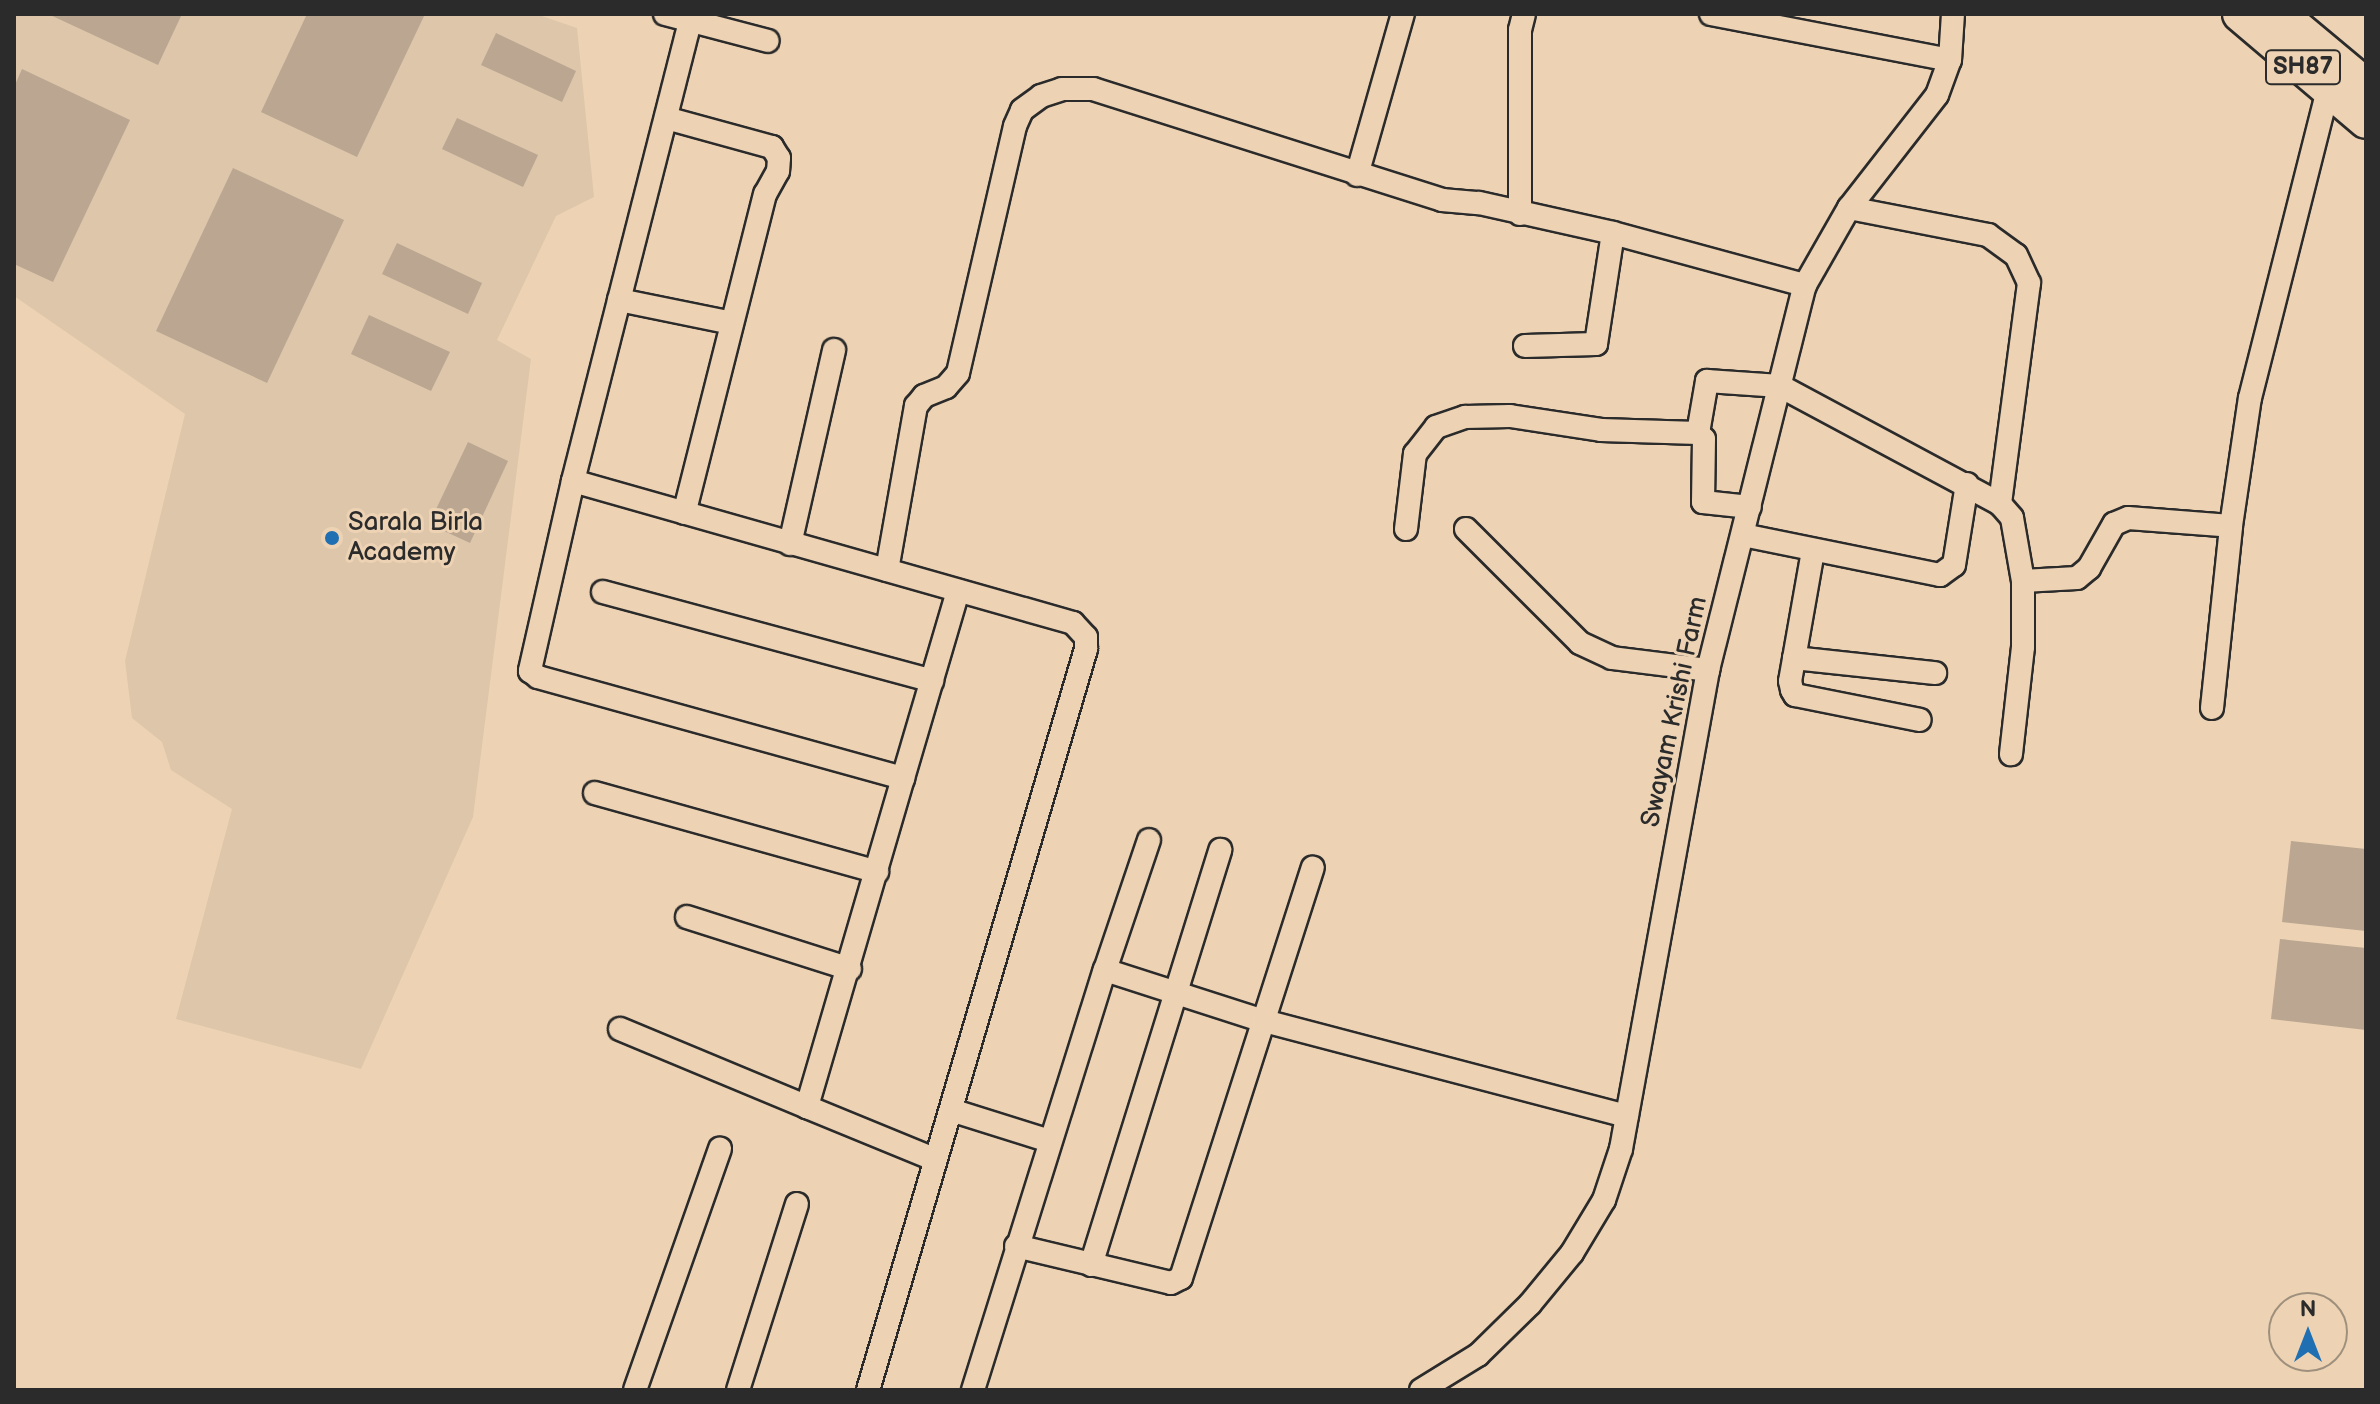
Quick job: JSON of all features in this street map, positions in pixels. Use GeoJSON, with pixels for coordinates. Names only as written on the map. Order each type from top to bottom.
{"type":"FeatureCollection","features":[{"type":"Feature","properties":{"kind":"main road","name":"SH87"},"geometry":{"type":"LineString","coordinates":[[2240,14],[2347,82]]}},
{"type":"Feature","properties":{"kind":"main road","name":"SH87"},"geometry":{"type":"LineString","coordinates":[[2280,14],[2347,82],[2366,121]]}},
{"type":"Feature","properties":{"kind":"street"},"geometry":{"type":"LineString","coordinates":[[665,14],[691,17],[768,41]]}},
{"type":"Feature","properties":{"kind":"street"},"geometry":{"type":"LineString","coordinates":[[1357,175],[1403,14]]}},
{"type":"Feature","properties":{"kind":"street"},"geometry":{"type":"LineString","coordinates":[[1520,214],[1520,30],[1524,14]]}},
{"type":"Feature","properties":{"kind":"street"},"geometry":{"type":"LineString","coordinates":[[1711,14],[1950,60]]}},
{"type":"Feature","properties":{"kind":"street","name":"Swayam Krishi Farm"},"geometry":{"type":"LineString","coordinates":[[1421,1390],[1478,1355],[1530,1304],[1572,1253],[1604,1200],[1621,1149],[1708,670],[1805,285],[1849,208],[1937,95],[1950,60],[1953,14]]}},
{"type":"Feature","properties":{"kind":"street"},"geometry":{"type":"LineString","coordinates":[[691,17],[573,481],[530,671],[538,677],[903,778]]}},
{"type":"Feature","properties":{"kind":"street"},"geometry":{"type":"LineString","coordinates":[[2212,708],[2231,526],[2250,398],[2347,82]]}},
{"type":"Feature","properties":{"kind":"street"},"geometry":{"type":"LineString","coordinates":[[887,570],[916,406],[924,396],[946,387],[958,373],[1015,126],[1022,110],[1041,96],[1062,89],[1093,89],[1442,200],[1479,203],[1613,233],[1805,285]]}},
{"type":"Feature","properties":{"kind":"street"},"geometry":{"type":"LineString","coordinates":[[666,118],[772,147],[779,158],[778,171],[765,194],[684,513]]}},
{"type":"Feature","properties":{"kind":"street"},"geometry":{"type":"LineString","coordinates":[[1849,208],[1988,235],[2016,255],[2029,283],[2000,504]]}},
{"type":"Feature","properties":{"kind":"street"},"geometry":{"type":"LineString","coordinates":[[1525,346],[1596,344],[1613,233]]}},
{"type":"Feature","properties":{"kind":"street"},"geometry":{"type":"LineString","coordinates":[[619,300],[732,323]]}},
{"type":"Feature","properties":{"kind":"street"},"geometry":{"type":"LineString","coordinates":[[790,544],[834,350]]}},
{"type":"Feature","properties":{"kind":"street"},"geometry":{"type":"LineString","coordinates":[[1698,433],[1707,381],[1780,386],[2000,504],[2012,518],[2023,581],[2023,647],[2011,754]]}},
{"type":"Feature","properties":{"kind":"street"},"geometry":{"type":"LineString","coordinates":[[1406,529],[1415,454],[1436,427],[1465,417],[1510,416],[1601,430],[1698,433],[1704,439],[1703,502],[1750,507]]}},
{"type":"Feature","properties":{"kind":"street"},"geometry":{"type":"LineString","coordinates":[[573,481],[1073,623],[1086,637],[1086,649],[868,1390]]}},
{"type":"Feature","properties":{"kind":"street"},"geometry":{"type":"LineString","coordinates":[[1743,535],[1940,575],[1947,573],[1954,565],[1967,484]]}},
{"type":"Feature","properties":{"kind":"street"},"geometry":{"type":"LineString","coordinates":[[2023,581],[2077,578],[2089,568],[2114,524],[2128,518],[2231,526]]}},
{"type":"Feature","properties":{"kind":"street"},"geometry":{"type":"LineString","coordinates":[[1466,529],[1580,643],[1612,658],[1708,670]]}},
{"type":"Feature","properties":{"kind":"street"},"geometry":{"type":"LineString","coordinates":[[1813,551],[1790,681],[1795,695],[1920,720]]}},
{"type":"Feature","properties":{"kind":"street"},"geometry":{"type":"LineString","coordinates":[[807,1107],[850,969],[958,591]]}},
{"type":"Feature","properties":{"kind":"street"},"geometry":{"type":"LineString","coordinates":[[603,592],[932,681]]}},
{"type":"Feature","properties":{"kind":"street"},"geometry":{"type":"LineString","coordinates":[[1794,658],[1935,673]]}},
{"type":"Feature","properties":{"kind":"street"},"geometry":{"type":"LineString","coordinates":[[595,793],[877,872]]}},
{"type":"Feature","properties":{"kind":"street"},"geometry":{"type":"LineString","coordinates":[[973,1390],[1016,1246],[1149,840]]}},
{"type":"Feature","properties":{"kind":"street"},"geometry":{"type":"LineString","coordinates":[[1091,1265],[1220,850]]}},
{"type":"Feature","properties":{"kind":"street"},"geometry":{"type":"LineString","coordinates":[[1016,1246],[1171,1283],[1181,1278],[1313,868]]}},
{"type":"Feature","properties":{"kind":"street"},"geometry":{"type":"LineString","coordinates":[[687,917],[850,969]]}},
{"type":"Feature","properties":{"kind":"street"},"geometry":{"type":"LineString","coordinates":[[1105,970],[1264,1021],[1627,1116]]}},
{"type":"Feature","properties":{"kind":"street"},"geometry":{"type":"LineString","coordinates":[[620,1029],[936,1160]]}},
{"type":"Feature","properties":{"kind":"street"},"geometry":{"type":"LineString","coordinates":[[951,1110],[1050,1141]]}},
{"type":"Feature","properties":{"kind":"street"},"geometry":{"type":"LineString","coordinates":[[635,1390],[720,1149]]}},
{"type":"Feature","properties":{"kind":"street"},"geometry":{"type":"LineString","coordinates":[[738,1390],[797,1204]]}},
{"type":"Feature","properties":{"kind":"shaded area","name":"Sarala Birla Academy"},"geometry":{"type":"Polygon","coordinates":[[[14,14],[536,14],[577,28],[594,197],[556,216],[497,340],[531,359],[473,817],[361,1069],[176,1019],[232,809],[171,770],[162,742],[132,718],[125,661],[185,414],[14,296],[14,14]]]}},
{"type":"Feature","properties":{"kind":"building"},"geometry":{"type":"Polygon","coordinates":[[[48,14],[182,14],[158,65],[48,14]]]}},
{"type":"Feature","properties":{"kind":"building"},"geometry":{"type":"Polygon","coordinates":[[[307,14],[425,14],[357,157],[261,112],[307,14]]]}},
{"type":"Feature","properties":{"kind":"building"},"geometry":{"type":"Polygon","coordinates":[[[496,33],[576,71],[562,102],[481,65],[496,33]]]}},
{"type":"Feature","properties":{"kind":"building"},"geometry":{"type":"Polygon","coordinates":[[[22,69],[130,120],[53,282],[14,264],[14,87],[22,69]]]}},
{"type":"Feature","properties":{"kind":"building"},"geometry":{"type":"Polygon","coordinates":[[[457,118],[538,155],[523,187],[442,149],[457,118]]]}},
{"type":"Feature","properties":{"kind":"building"},"geometry":{"type":"Polygon","coordinates":[[[233,168],[344,220],[267,383],[156,331],[233,168]]]}},
{"type":"Feature","properties":{"kind":"building"},"geometry":{"type":"Polygon","coordinates":[[[397,243],[482,283],[468,314],[382,274],[397,243]]]}},
{"type":"Feature","properties":{"kind":"building"},"geometry":{"type":"Polygon","coordinates":[[[369,315],[450,352],[431,391],[351,354],[369,315]]]}},
{"type":"Feature","properties":{"kind":"building"},"geometry":{"type":"Polygon","coordinates":[[[468,442],[508,461],[470,543],[429,524],[468,442]]]}},
{"type":"Feature","properties":{"kind":"building"},"geometry":{"type":"Polygon","coordinates":[[[2291,841],[2366,849],[2366,931],[2282,922],[2291,841]]]}},
{"type":"Feature","properties":{"kind":"building"},"geometry":{"type":"Polygon","coordinates":[[[2280,939],[2366,948],[2366,1030],[2271,1019],[2280,939]]]}},
{"type":"Feature","properties":{"kind":"place","name":"Sarala Birla Academy"},"geometry":{"type":"Point","coordinates":[332,538]}}]}
